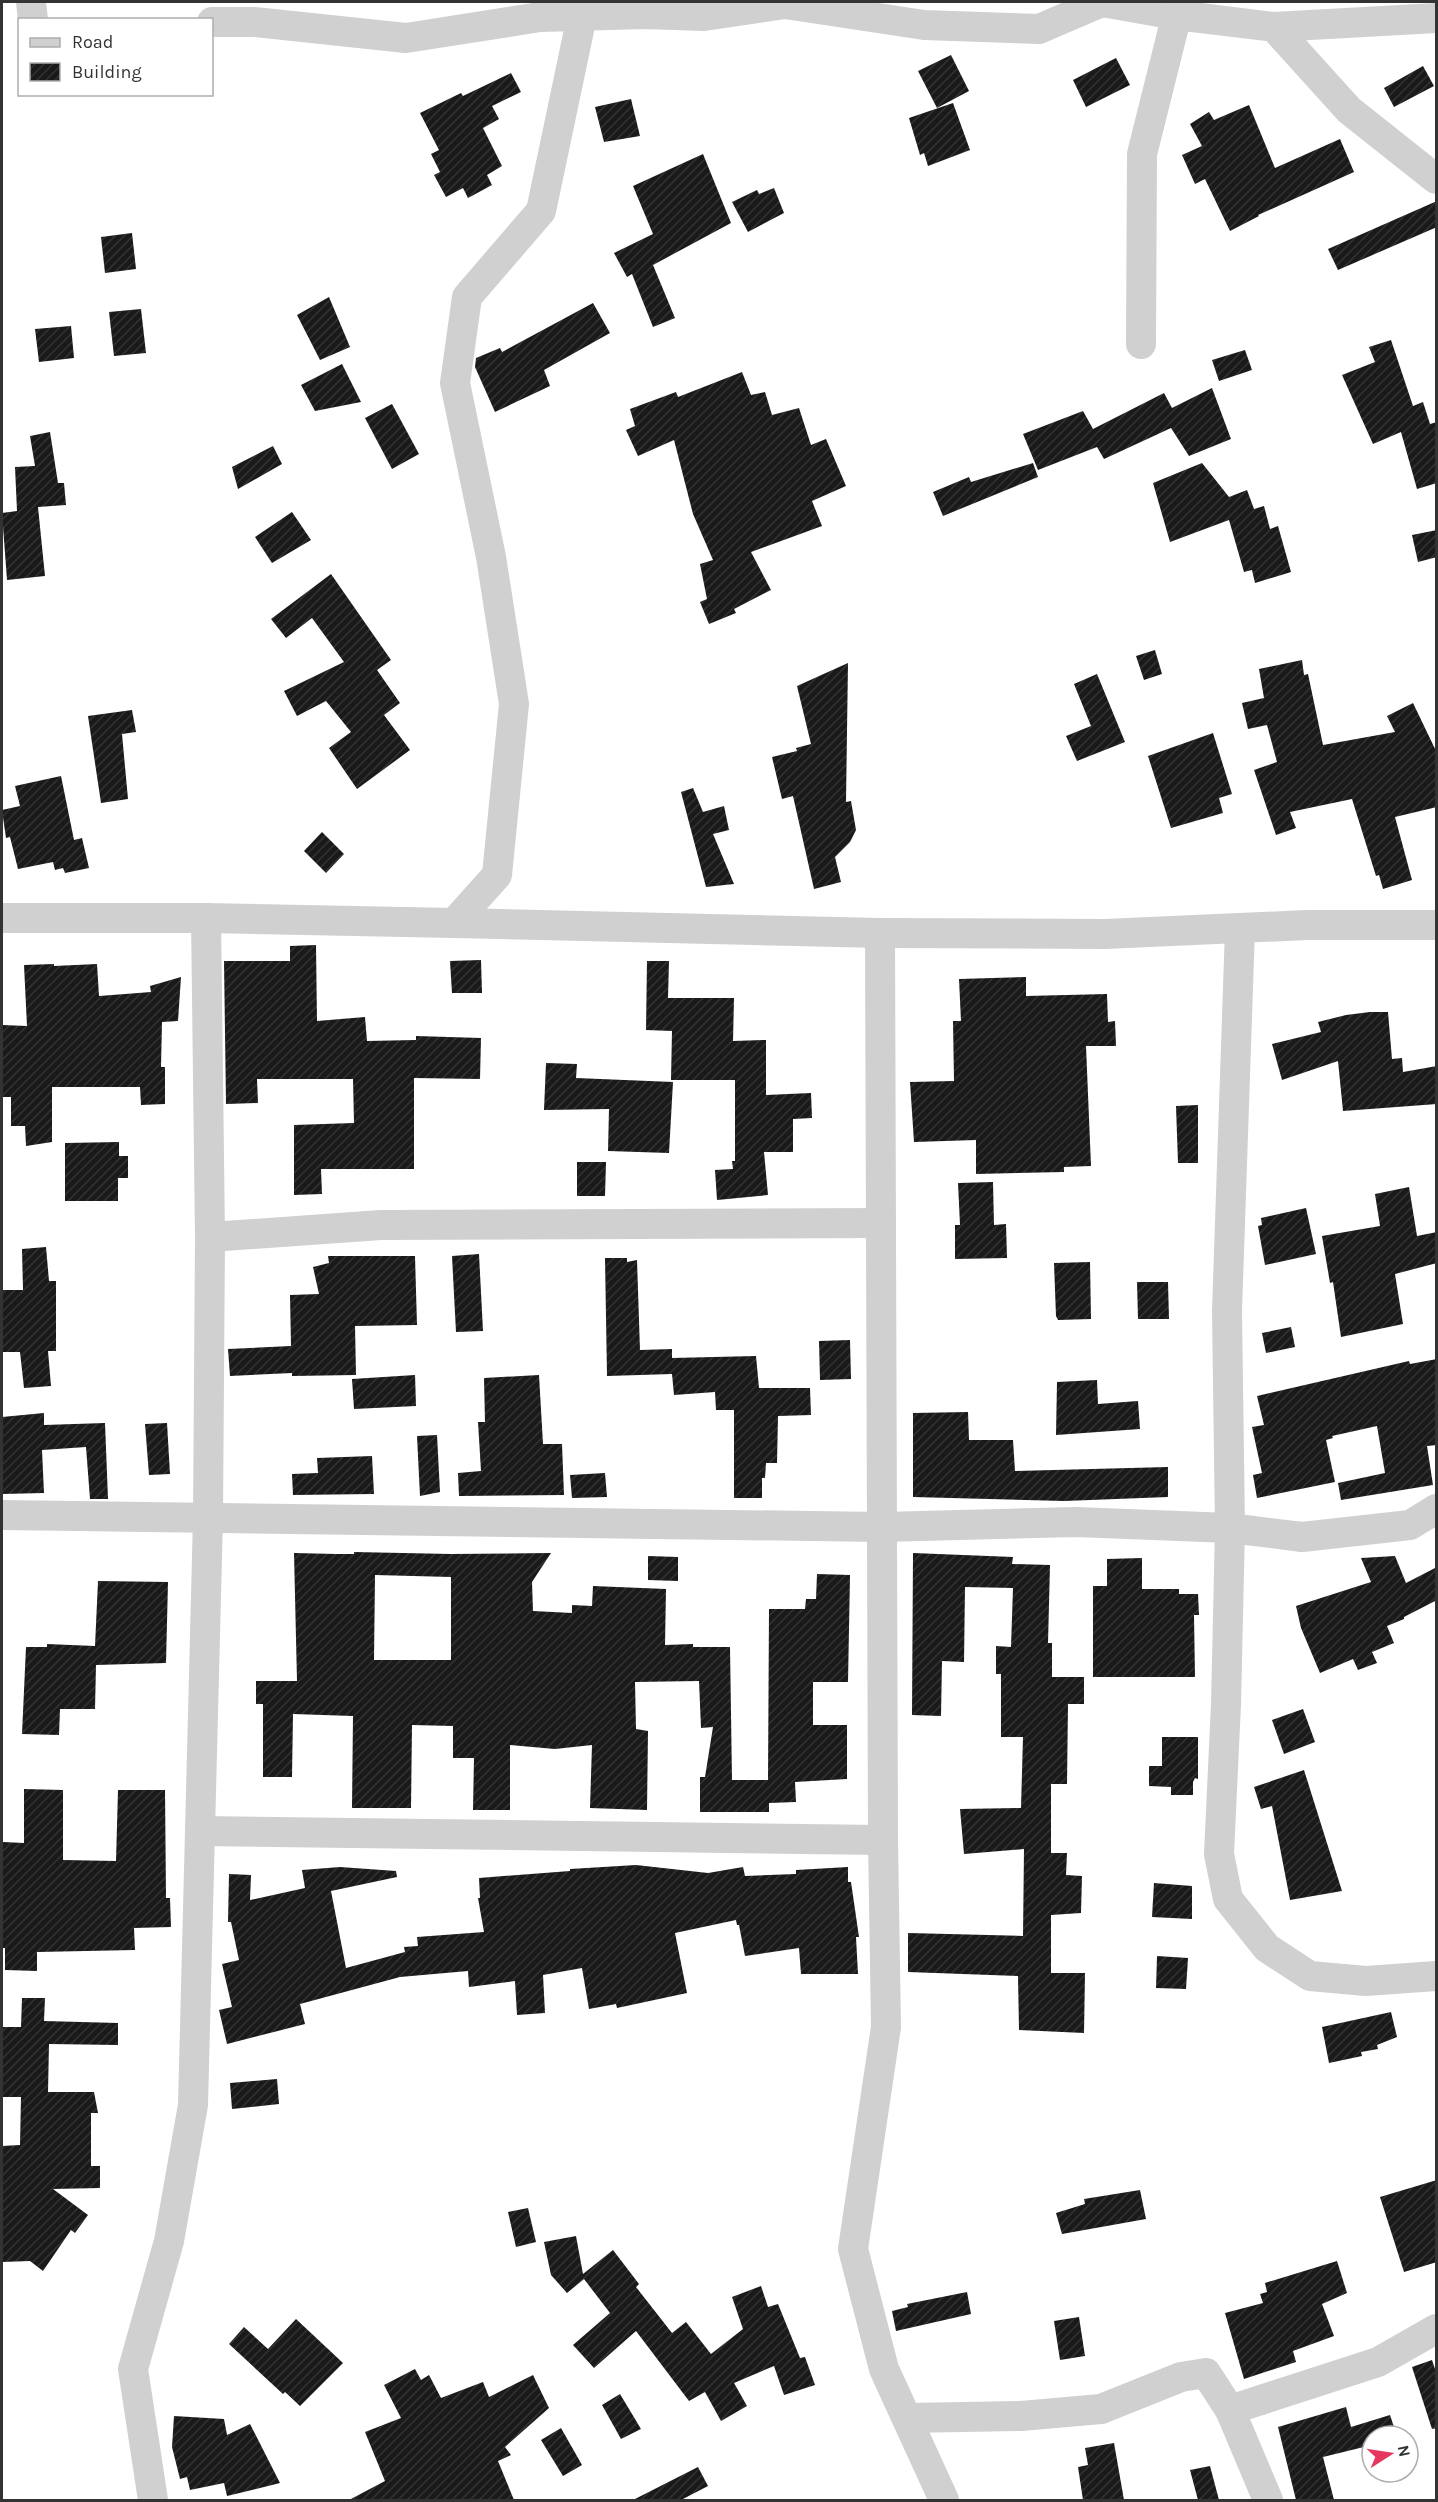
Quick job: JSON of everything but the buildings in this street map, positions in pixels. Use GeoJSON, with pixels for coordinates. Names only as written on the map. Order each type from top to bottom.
{"type":"FeatureCollection","features":[{"type":"Feature","properties":{"kind":"street"},"geometry":{"type":"LineString","coordinates":[[31,2],[33,18]]}},
{"type":"Feature","properties":{"kind":"street"},"geometry":{"type":"LineString","coordinates":[[213,22],[254,22],[406,38],[540,17],[644,14],[704,16],[785,4],[924,25],[1039,29],[1102,2],[1178,8],[1274,27],[1437,18]]}},
{"type":"Feature","properties":{"kind":"street"},"geometry":{"type":"LineString","coordinates":[[1141,344],[1142,154],[1178,8]]}},
{"type":"Feature","properties":{"kind":"street"},"geometry":{"type":"LineString","coordinates":[[454,923],[497,875],[514,704],[492,557],[455,383],[456,372],[467,297],[541,211],[582,16]]}},
{"type":"Feature","properties":{"kind":"street"},"geometry":{"type":"LineString","coordinates":[[1274,27],[1349,110],[1437,179]]}},
{"type":"Feature","properties":{"kind":"street"},"geometry":{"type":"LineString","coordinates":[[2,918],[206,918],[880,933],[1105,934],[1307,925],[1437,925]]}},
{"type":"Feature","properties":{"kind":"street"},"geometry":{"type":"LineString","coordinates":[[153,2500],[133,2368],[169,2241],[193,2105],[208,1518],[210,1237],[206,918]]}},
{"type":"Feature","properties":{"kind":"street"},"geometry":{"type":"LineString","coordinates":[[1240,929],[1227,1311],[1230,1528],[1226,1704],[1219,1854],[1228,1899],[1267,1948],[1310,1976],[1366,1982],[1437,1976]]}},
{"type":"Feature","properties":{"kind":"street"},"geometry":{"type":"LineString","coordinates":[[880,933],[883,1840],[886,2027],[853,2249],[884,2369],[944,2500]]}},
{"type":"Feature","properties":{"kind":"street"},"geometry":{"type":"LineString","coordinates":[[210,1237],[381,1225],[881,1223]]}},
{"type":"Feature","properties":{"kind":"street"},"geometry":{"type":"LineString","coordinates":[[2,1515],[882,1527],[1076,1522],[1230,1528],[1302,1537],[1410,1525],[1437,1509]]}},
{"type":"Feature","properties":{"kind":"street"},"geometry":{"type":"LineString","coordinates":[[200,1831],[883,1840]]}},
{"type":"Feature","properties":{"kind":"street"},"geometry":{"type":"LineString","coordinates":[[1230,2410],[1378,2362],[1437,2329]]}},
{"type":"Feature","properties":{"kind":"street"},"geometry":{"type":"LineString","coordinates":[[907,2418],[1021,2415],[1101,2409],[1181,2377],[1206,2373],[1230,2410],[1268,2500]]}}]}
